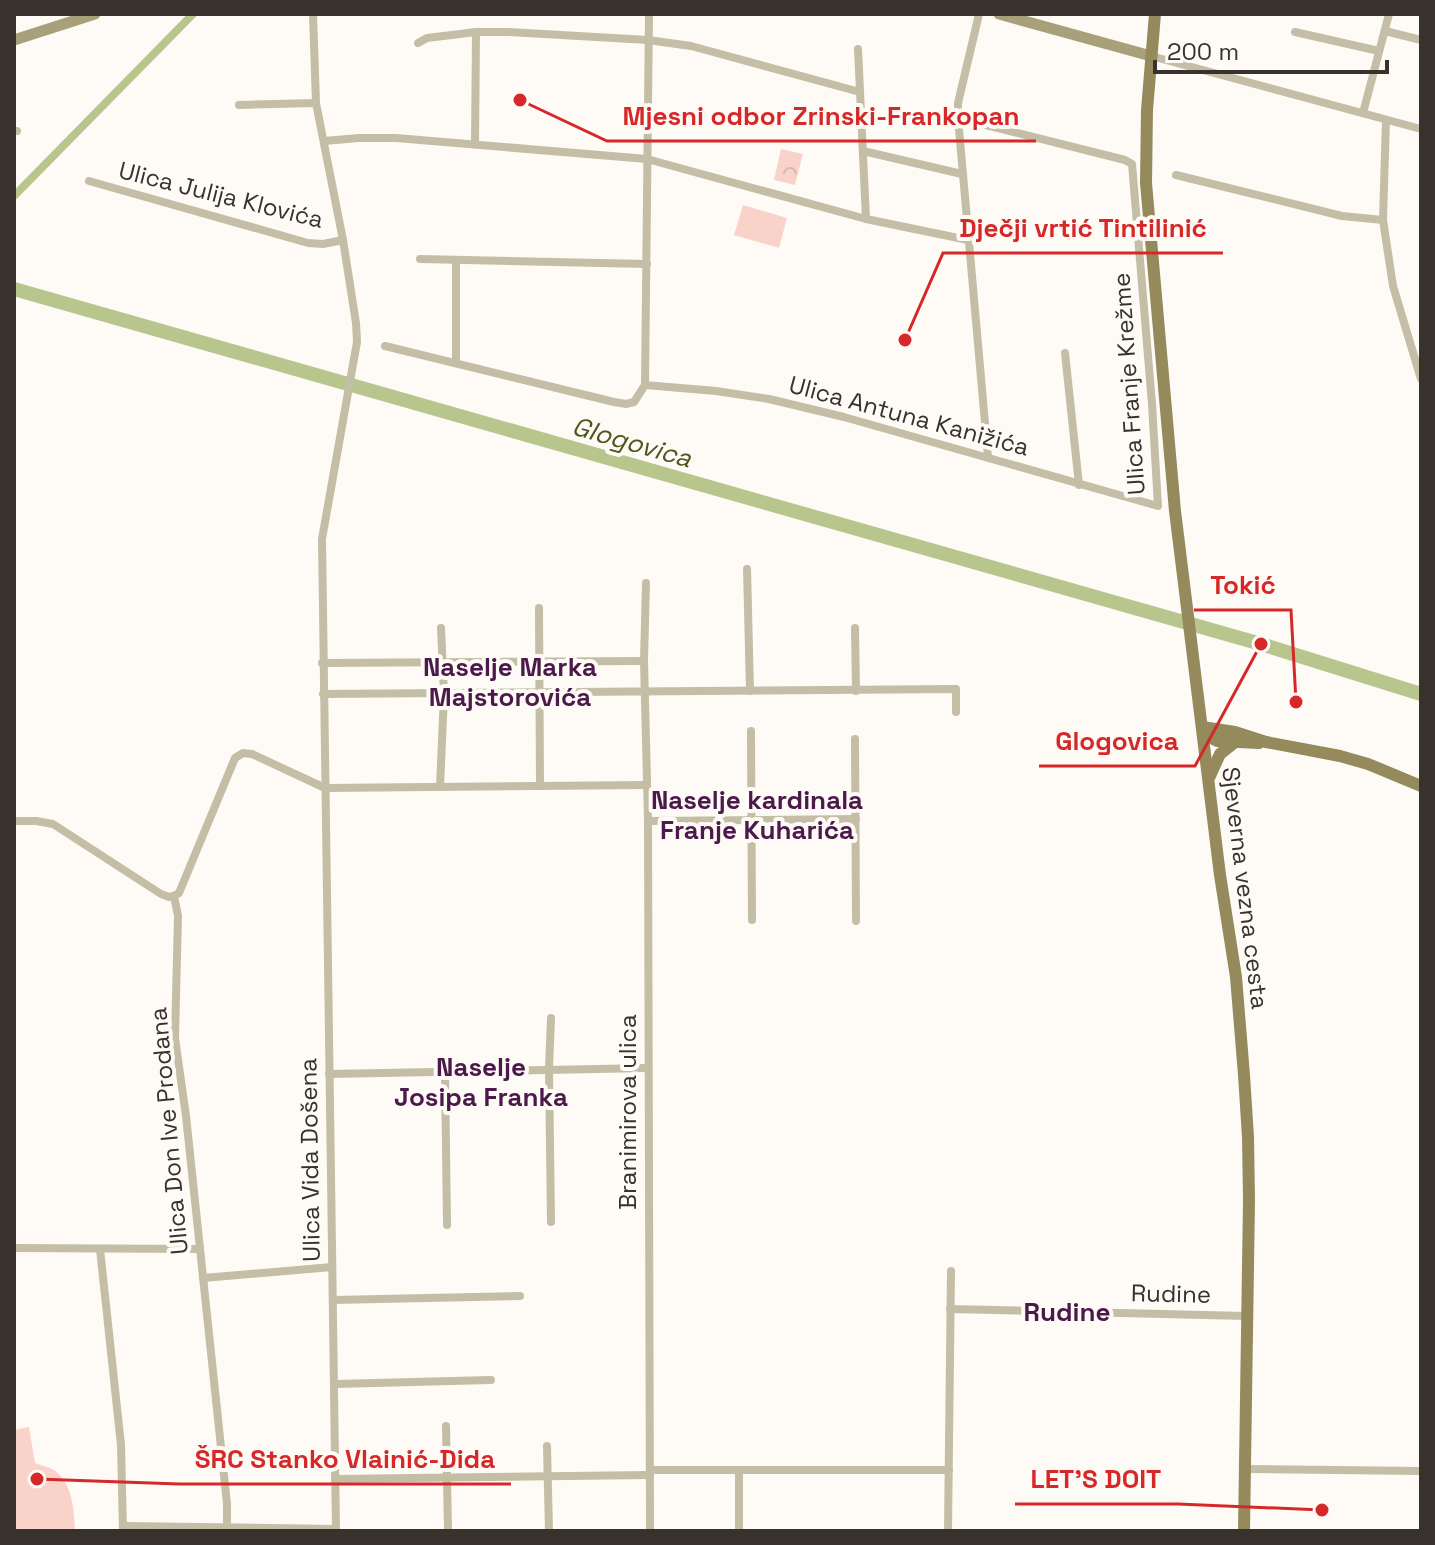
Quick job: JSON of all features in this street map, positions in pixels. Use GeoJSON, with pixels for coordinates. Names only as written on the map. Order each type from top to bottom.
{"type":"FeatureCollection","features":[{"type":"Feature","properties":{"kind":"main road"},"geometry":{"type":"LineString","coordinates":[[14,40],[95,14]]}},
{"type":"Feature","properties":{"kind":"main road"},"geometry":{"type":"LineString","coordinates":[[999,14],[1151,56]]}},
{"type":"Feature","properties":{"kind":"main road","name":"Sjeverna vezna cesta"},"geometry":{"type":"LineString","coordinates":[[1155,14],[1147,110],[1146,183],[1159,403],[1236,977],[1248,1137],[1244,1531]]}},
{"type":"Feature","properties":{"kind":"main road"},"geometry":{"type":"LineString","coordinates":[[1202,730],[1206,737],[1217,741],[1266,742]]}},
{"type":"Feature","properties":{"kind":"main road"},"geometry":{"type":"LineString","coordinates":[[1202,730],[1235,732],[1266,742],[1340,756],[1421,786]]}},
{"type":"Feature","properties":{"kind":"main road"},"geometry":{"type":"LineString","coordinates":[[1209,783],[1217,759],[1235,742]]}},
{"type":"Feature","properties":{"kind":"street","name":"Ulica Vida Došena"},"geometry":{"type":"LineString","coordinates":[[313,14],[316,103],[343,240],[357,342],[322,539],[336,1530]]}},
{"type":"Feature","properties":{"kind":"street"},"geometry":{"type":"LineString","coordinates":[[385,346],[614,402],[634,402],[645,385],[649,14]]}},
{"type":"Feature","properties":{"kind":"street"},"geometry":{"type":"LineString","coordinates":[[979,14],[958,103],[958,118],[988,457]]}},
{"type":"Feature","properties":{"kind":"street"},"geometry":{"type":"LineString","coordinates":[[1363,113],[1389,14]]}},
{"type":"Feature","properties":{"kind":"street"},"geometry":{"type":"LineString","coordinates":[[1385,31],[1421,40]]}},
{"type":"Feature","properties":{"kind":"street"},"geometry":{"type":"LineString","coordinates":[[475,144],[476,32]]}},
{"type":"Feature","properties":{"kind":"street"},"geometry":{"type":"LineString","coordinates":[[418,43],[427,38],[476,32],[648,40],[691,46],[860,92]]}},
{"type":"Feature","properties":{"kind":"street"},"geometry":{"type":"LineString","coordinates":[[1295,32],[1379,51]]}},
{"type":"Feature","properties":{"kind":"street"},"geometry":{"type":"LineString","coordinates":[[858,49],[866,219]]}},
{"type":"Feature","properties":{"kind":"street"},"geometry":{"type":"LineString","coordinates":[[1151,56],[1421,129]]}},
{"type":"Feature","properties":{"kind":"street"},"geometry":{"type":"LineString","coordinates":[[239,105],[316,103]]}},
{"type":"Feature","properties":{"kind":"street","name":"Ulica Franje Krežme"},"geometry":{"type":"LineString","coordinates":[[958,118],[1132,164],[1159,403],[1158,506]]}},
{"type":"Feature","properties":{"kind":"street"},"geometry":{"type":"LineString","coordinates":[[1386,120],[1383,220],[1393,286],[1421,379]]}},
{"type":"Feature","properties":{"kind":"street"},"geometry":{"type":"LineString","coordinates":[[324,141],[396,138],[647,159],[866,219],[968,240]]}},
{"type":"Feature","properties":{"kind":"street"},"geometry":{"type":"LineString","coordinates":[[863,151],[962,174]]}},
{"type":"Feature","properties":{"kind":"street"},"geometry":{"type":"LineString","coordinates":[[1176,175],[1342,216],[1383,220]]}},
{"type":"Feature","properties":{"kind":"street","name":"Ulica Julija Klovića"},"geometry":{"type":"LineString","coordinates":[[89,181],[308,243],[343,240]]}},
{"type":"Feature","properties":{"kind":"street"},"geometry":{"type":"LineString","coordinates":[[420,259],[647,264]]}},
{"type":"Feature","properties":{"kind":"street"},"geometry":{"type":"LineString","coordinates":[[456,260],[456,363]]}},
{"type":"Feature","properties":{"kind":"street"},"geometry":{"type":"LineString","coordinates":[[1065,353],[1079,485]]}},
{"type":"Feature","properties":{"kind":"street","name":"Ulica Antuna Kanižića"},"geometry":{"type":"LineString","coordinates":[[645,385],[769,399],[844,417],[1158,506]]}},
{"type":"Feature","properties":{"kind":"street"},"geometry":{"type":"LineString","coordinates":[[747,569],[750,691]]}},
{"type":"Feature","properties":{"kind":"street","name":"Branimirova ulica"},"geometry":{"type":"LineString","coordinates":[[646,583],[650,1531]]}},
{"type":"Feature","properties":{"kind":"street"},"geometry":{"type":"LineString","coordinates":[[539,608],[540,786]]}},
{"type":"Feature","properties":{"kind":"street"},"geometry":{"type":"LineString","coordinates":[[440,787],[444,694],[441,628]]}},
{"type":"Feature","properties":{"kind":"street"},"geometry":{"type":"LineString","coordinates":[[855,628],[856,691]]}},
{"type":"Feature","properties":{"kind":"street"},"geometry":{"type":"LineString","coordinates":[[322,663],[644,661]]}},
{"type":"Feature","properties":{"kind":"street"},"geometry":{"type":"LineString","coordinates":[[323,694],[956,689],[956,712]]}},
{"type":"Feature","properties":{"kind":"street"},"geometry":{"type":"LineString","coordinates":[[751,731],[752,920]]}},
{"type":"Feature","properties":{"kind":"street"},"geometry":{"type":"LineString","coordinates":[[855,739],[856,921]]}},
{"type":"Feature","properties":{"kind":"street"},"geometry":{"type":"LineString","coordinates":[[14,821],[53,824],[169,897],[179,893],[235,758],[243,753],[252,754],[325,788],[646,785]]}},
{"type":"Feature","properties":{"kind":"street"},"geometry":{"type":"LineString","coordinates":[[648,821],[856,819]]}},
{"type":"Feature","properties":{"kind":"street","name":"Ulica Don Ive Prodana"},"geometry":{"type":"LineString","coordinates":[[174,896],[178,916],[175,1038],[186,1116],[228,1530]]}},
{"type":"Feature","properties":{"kind":"street"},"geometry":{"type":"LineString","coordinates":[[551,1018],[551,1222]]}},
{"type":"Feature","properties":{"kind":"street"},"geometry":{"type":"LineString","coordinates":[[329,1074],[648,1068]]}},
{"type":"Feature","properties":{"kind":"street"},"geometry":{"type":"LineString","coordinates":[[445,1072],[447,1225]]}},
{"type":"Feature","properties":{"kind":"street"},"geometry":{"type":"LineString","coordinates":[[14,1248],[200,1249]]}},
{"type":"Feature","properties":{"kind":"street"},"geometry":{"type":"LineString","coordinates":[[100,1249],[121,1445],[124,1529],[336,1530]]}},
{"type":"Feature","properties":{"kind":"street","name":"Ulica Don Ive Prodana"},"geometry":{"type":"LineString","coordinates":[[203,1278],[332,1267]]}},
{"type":"Feature","properties":{"kind":"street"},"geometry":{"type":"LineString","coordinates":[[948,1531],[951,1271]]}},
{"type":"Feature","properties":{"kind":"street"},"geometry":{"type":"LineString","coordinates":[[333,1300],[520,1296]]}},
{"type":"Feature","properties":{"kind":"street","name":"Rudine"},"geometry":{"type":"LineString","coordinates":[[950,1309],[1246,1316]]}},
{"type":"Feature","properties":{"kind":"street"},"geometry":{"type":"LineString","coordinates":[[335,1384],[491,1380]]}},
{"type":"Feature","properties":{"kind":"street"},"geometry":{"type":"LineString","coordinates":[[446,1426],[448,1531]]}},
{"type":"Feature","properties":{"kind":"street"},"geometry":{"type":"LineString","coordinates":[[547,1446],[549,1531]]}},
{"type":"Feature","properties":{"kind":"street"},"geometry":{"type":"LineString","coordinates":[[1245,1469],[1421,1471]]}},
{"type":"Feature","properties":{"kind":"street"},"geometry":{"type":"LineString","coordinates":[[335,1479],[949,1470]]}},
{"type":"Feature","properties":{"kind":"street"},"geometry":{"type":"LineString","coordinates":[[739,1471],[739,1531]]}},
{"type":"Feature","properties":{"kind":"green space"},"geometry":{"type":"Polygon","coordinates":[[[781,149],[803,154],[795,185],[774,180],[781,149]]]}},
{"type":"Feature","properties":{"kind":"green space"},"geometry":{"type":"Polygon","coordinates":[[[743,205],[787,218],[779,248],[734,235],[743,205]]]}},
{"type":"Feature","properties":{"kind":"green space"},"geometry":{"type":"Polygon","coordinates":[[[29,1427],[35,1463],[54,1470],[69,1490],[75,1531],[14,1531],[14,1430],[29,1427]]]}},
{"type":"Feature","properties":{"kind":"waterway"},"geometry":{"type":"LineString","coordinates":[[14,196],[193,14]]}},
{"type":"Feature","properties":{"kind":"waterway","name":"Glogovica"},"geometry":{"type":"LineString","coordinates":[[14,289],[1261,644],[1421,694]]}},
{"type":"Feature","properties":{"kind":"place","name":"Mjesni odbor Zrinski-Frankopan"},"geometry":{"type":"Point","coordinates":[520,100]}},
{"type":"Feature","properties":{"kind":"place","name":"Dječji vrtić Tintilinić"},"geometry":{"type":"Point","coordinates":[905,340]}},
{"type":"Feature","properties":{"kind":"place","name":"Glogovica"},"geometry":{"type":"Point","coordinates":[1261,644]}},
{"type":"Feature","properties":{"kind":"place","name":"Tokić"},"geometry":{"type":"Point","coordinates":[1296,702]}},
{"type":"Feature","properties":{"kind":"place","name":"ŠRC Stanko Vlainić-Dida"},"geometry":{"type":"Point","coordinates":[37,1479]}},
{"type":"Feature","properties":{"kind":"place","name":"LET'S DOIT"},"geometry":{"type":"Point","coordinates":[1322,1510]}},
{"type":"Feature","properties":{"kind":"district","name":"Naselje Marka Majstorovića"},"geometry":{"type":"Point","coordinates":[510,682]}},
{"type":"Feature","properties":{"kind":"district","name":"Naselje kardinala Franje Kuharića"},"geometry":{"type":"Point","coordinates":[757,815]}},
{"type":"Feature","properties":{"kind":"district","name":"Naselje Josipa Franka"},"geometry":{"type":"Point","coordinates":[481,1082]}},
{"type":"Feature","properties":{"kind":"district","name":"Rudine"},"geometry":{"type":"Point","coordinates":[1067,1312]}}]}
